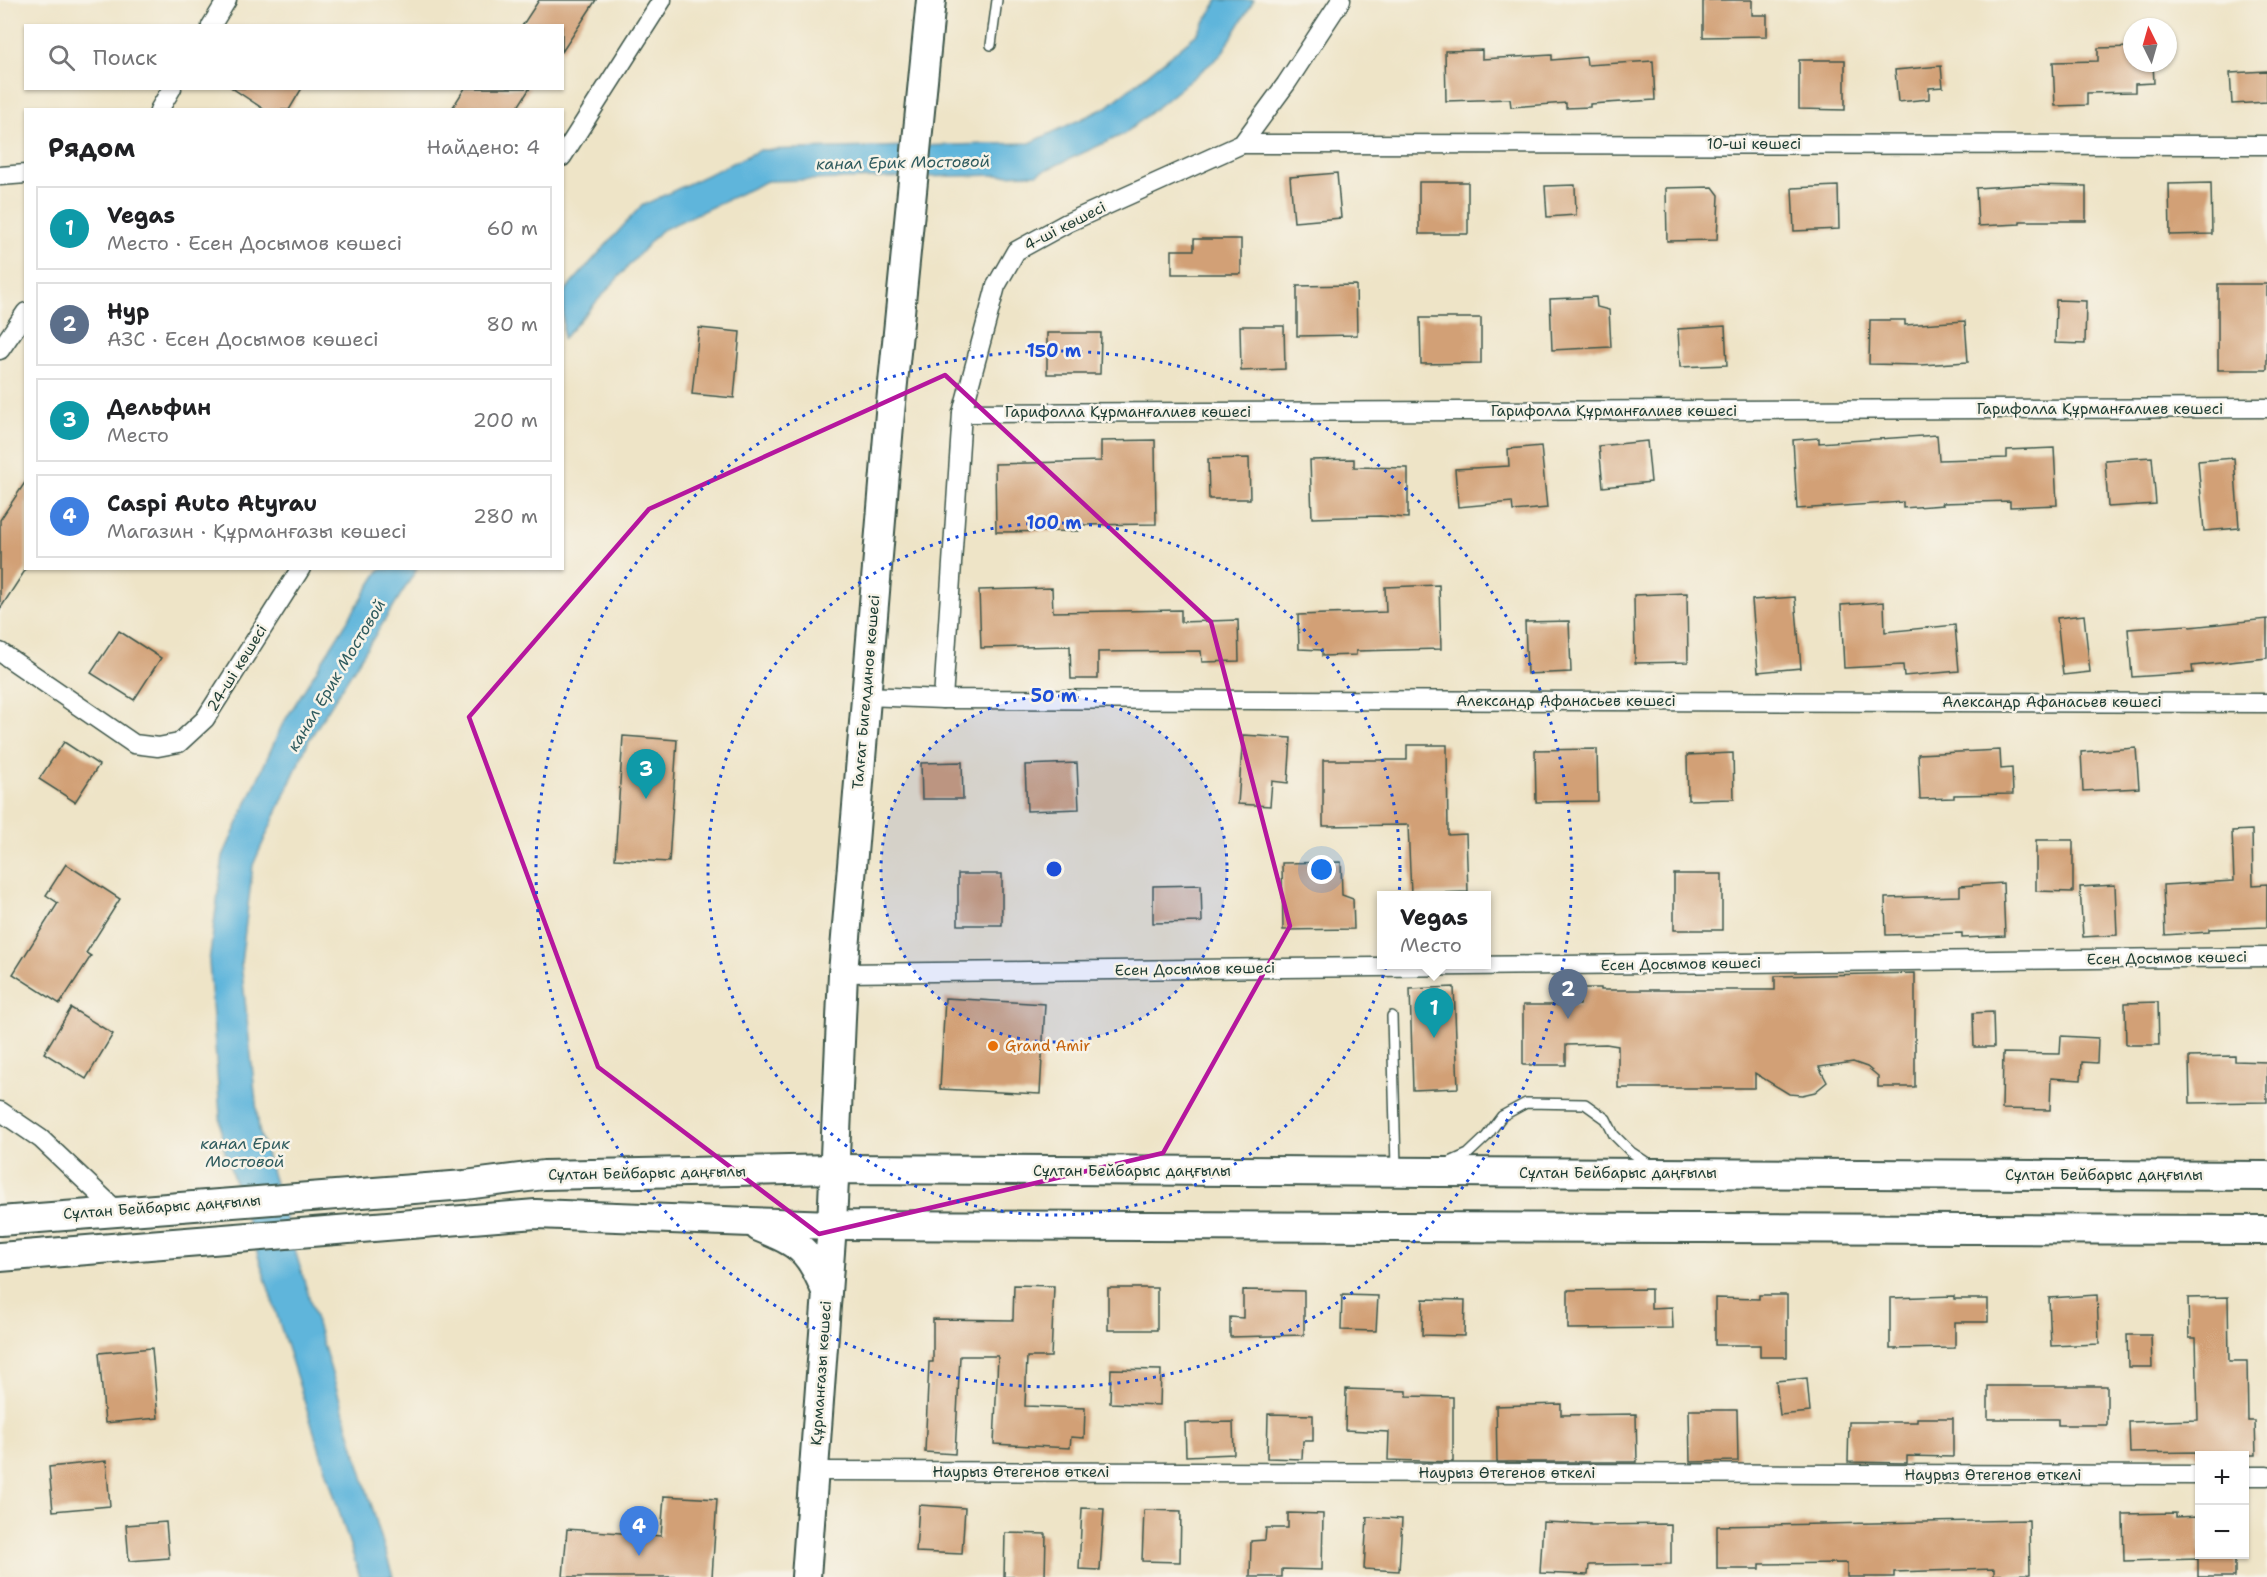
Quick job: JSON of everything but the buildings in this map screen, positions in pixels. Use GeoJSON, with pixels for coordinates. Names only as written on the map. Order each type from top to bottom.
{"type":"FeatureCollection","features":[{"type":"Feature","properties":{"kind":"main road","name":"Талғат Бигелдинов көшесі"},"geometry":{"type":"LineString","coordinates":[[834,1169],[843,973],[865,696],[931,0]]}},
{"type":"Feature","properties":{"kind":"main road"},"geometry":{"type":"LineString","coordinates":[[836,1108],[843,1134],[852,1148],[882,1170]]}},
{"type":"Feature","properties":{"kind":"main road"},"geometry":{"type":"LineString","coordinates":[[761,1171],[792,1160],[808,1151],[823,1138],[836,1108]]}},
{"type":"Feature","properties":{"kind":"main road","name":"Сұлтан Бейбарыс даңғылы"},"geometry":{"type":"LineString","coordinates":[[0,1221],[116,1210],[465,1185],[544,1175],[834,1169],[2267,1176]]}},
{"type":"Feature","properties":{"kind":"main road","name":"Құрманғазы көшесі"},"geometry":{"type":"LineString","coordinates":[[806,1577],[832,1225],[834,1169]]}},
{"type":"Feature","properties":{"kind":"main road"},"geometry":{"type":"LineString","coordinates":[[0,1257],[536,1214],[832,1225],[2267,1230]]}},
{"type":"Feature","properties":{"kind":"main road"},"geometry":{"type":"LineString","coordinates":[[749,1222],[787,1239],[804,1250],[817,1269],[827,1293]]}},
{"type":"Feature","properties":{"kind":"main road"},"geometry":{"type":"LineString","coordinates":[[827,1293],[835,1268],[846,1248],[863,1235],[895,1225]]}},
{"type":"Feature","properties":{"kind":"street"},"geometry":{"type":"LineString","coordinates":[[212,24],[227,0]]}},
{"type":"Feature","properties":{"kind":"street"},"geometry":{"type":"LineString","coordinates":[[564,154],[662,0]]}},
{"type":"Feature","properties":{"kind":"street","name":"4-ші көшесі"},"geometry":{"type":"LineString","coordinates":[[943,699],[962,413],[996,286],[1016,251],[1067,223],[1242,144],[1286,84],[1341,0]]}},
{"type":"Feature","properties":{"kind":"street"},"geometry":{"type":"LineString","coordinates":[[160,108],[171,90]]}},
{"type":"Feature","properties":{"kind":"street","name":"10-ші көшесі"},"geometry":{"type":"LineString","coordinates":[[1242,144],[2267,145]]}},
{"type":"Feature","properties":{"kind":"street"},"geometry":{"type":"LineString","coordinates":[[0,176],[24,174]]}},
{"type":"Feature","properties":{"kind":"street"},"geometry":{"type":"LineString","coordinates":[[0,350],[24,315]]}},
{"type":"Feature","properties":{"kind":"street","name":"Гарифолла Құрманғалиев көшесі"},"geometry":{"type":"LineString","coordinates":[[962,413],[2267,408]]}},
{"type":"Feature","properties":{"kind":"street","name":"24-ші көшесі"},"geometry":{"type":"LineString","coordinates":[[0,652],[134,744],[158,747],[179,743],[205,719],[300,570]]}},
{"type":"Feature","properties":{"kind":"street","name":"Александр Афанасьев көшесі"},"geometry":{"type":"LineString","coordinates":[[865,696],[943,699],[2267,702]]}},
{"type":"Feature","properties":{"kind":"street","name":"Есен Досымов көшесі"},"geometry":{"type":"LineString","coordinates":[[1491,966],[2267,957]]}},
{"type":"Feature","properties":{"kind":"street","name":"Есен Досымов көшесі"},"geometry":{"type":"LineString","coordinates":[[843,973],[1377,967]]}},
{"type":"Feature","properties":{"kind":"street"},"geometry":{"type":"LineString","coordinates":[[0,1111],[41,1139],[116,1210]]}},
{"type":"Feature","properties":{"kind":"street","name":"Наурыз Өтегенов өткелі"},"geometry":{"type":"LineString","coordinates":[[814,1471],[2195,1475]]}},
{"type":"Feature","properties":{"kind":"street"},"geometry":{"type":"LineString","coordinates":[[2249,1476],[2267,1476]]}},
{"type":"Feature","properties":{"kind":"lane"},"geometry":{"type":"LineString","coordinates":[[991,45],[997,0]]}},
{"type":"Feature","properties":{"kind":"lane"},"geometry":{"type":"LineString","coordinates":[[1392,1016],[1396,1173]]}},
{"type":"Feature","properties":{"kind":"lane"},"geometry":{"type":"LineString","coordinates":[[1430,1173],[1468,1154],[1486,1137],[1502,1116],[1526,1102],[1585,1104],[1606,1119],[1614,1135],[1631,1152],[1664,1174]]}},
{"type":"Feature","properties":{"kind":"highlighted area"},"geometry":{"type":"Polygon","coordinates":[[[945,375],[1211,622],[1290,926],[1163,1153],[819,1234],[598,1067],[469,717],[649,509],[945,375]]]}},
{"type":"Feature","properties":{"kind":"water","name":"канал Ерик Мостовой"},"geometry":{"type":"Polygon","coordinates":[[[1218,0],[1254,0],[1221,55],[1124,134],[1037,174],[767,181],[660,231],[564,338],[564,292],[641,206],[760,150],[1030,143],[1107,107],[1197,34],[1218,0]]]}},
{"type":"Feature","properties":{"kind":"water","name":"канал Ерик Мостовой"},"geometry":{"type":"Polygon","coordinates":[[[379,570],[416,570],[309,740],[253,865],[241,963],[259,1130],[393,1577],[360,1577],[222,1142],[209,962],[223,856],[282,725],[379,570]]]}},
{"type":"Feature","properties":{"kind":"place","name":"Дельфин"},"geometry":{"type":"Point","coordinates":[646,799]}},
{"type":"Feature","properties":{"kind":"place","name":"Нур"},"geometry":{"type":"Point","coordinates":[1568,1019]}},
{"type":"Feature","properties":{"kind":"place","name":"Vegas"},"geometry":{"type":"Point","coordinates":[1434,1038]}},
{"type":"Feature","properties":{"kind":"place","name":"Grand Amir"},"geometry":{"type":"Point","coordinates":[993,1046]}},
{"type":"Feature","properties":{"kind":"place","name":"Caspi Auto Atyrau"},"geometry":{"type":"Point","coordinates":[639,1556]}}]}
